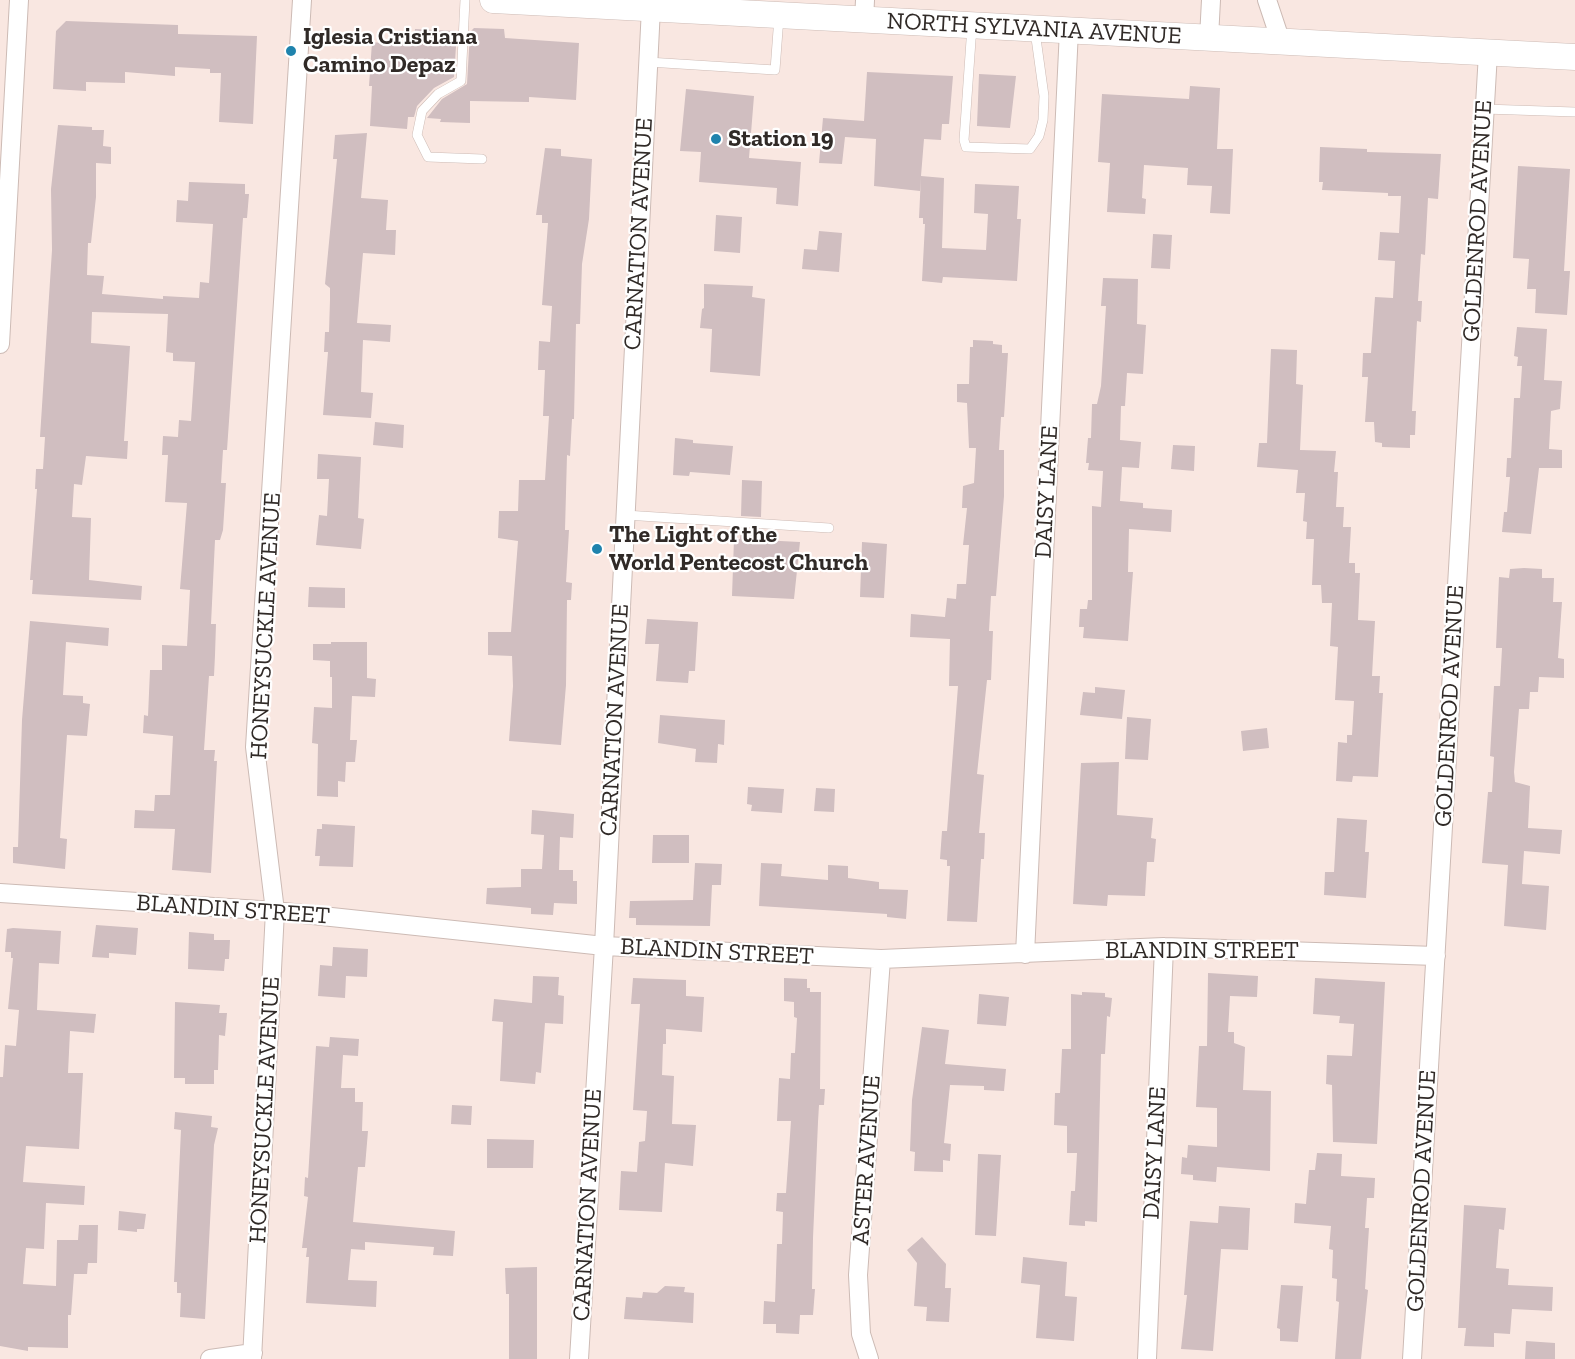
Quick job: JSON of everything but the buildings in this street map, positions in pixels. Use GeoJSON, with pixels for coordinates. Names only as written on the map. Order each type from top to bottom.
{"type":"FeatureCollection","features":[{"type":"Feature","properties":{"kind":"main road","name":"NORTH SYLVANIA AVENUE"},"geometry":{"type":"LineString","coordinates":[[493,0],[779,15],[864,10],[972,25],[1575,57]]}},
{"type":"Feature","properties":{"kind":"street"},"geometry":{"type":"LineString","coordinates":[[0,344],[19,0]]}},
{"type":"Feature","properties":{"kind":"street","name":"HONEYSUCKLE AVENUE"},"geometry":{"type":"LineString","coordinates":[[252,1356],[275,911],[255,747],[302,0]]}},
{"type":"Feature","properties":{"kind":"street"},"geometry":{"type":"LineString","coordinates":[[1209,38],[1211,0]]}},
{"type":"Feature","properties":{"kind":"street"},"geometry":{"type":"LineString","coordinates":[[1267,0],[1281,42]]}},
{"type":"Feature","properties":{"kind":"street","name":"CARNATION AVENUE"},"geometry":{"type":"LineString","coordinates":[[579,1359],[604,946],[651,8]]}},
{"type":"Feature","properties":{"kind":"street","name":"DAISY LANE"},"geometry":{"type":"LineString","coordinates":[[1025,954],[1069,30]]}},
{"type":"Feature","properties":{"kind":"street","name":"GOLDENROD AVENUE"},"geometry":{"type":"LineString","coordinates":[[1412,1359],[1488,53]]}},
{"type":"Feature","properties":{"kind":"street","name":"BLANDIN STREET"},"geometry":{"type":"LineString","coordinates":[[0,893],[275,911],[604,946],[881,959],[1164,947],[1436,956]]}},
{"type":"Feature","properties":{"kind":"street","name":"DAISY LANE"},"geometry":{"type":"LineString","coordinates":[[1147,1359],[1164,947]]}},
{"type":"Feature","properties":{"kind":"street","name":"ASTER AVENUE"},"geometry":{"type":"LineString","coordinates":[[869,1359],[861,1334],[858,1275],[881,959]]}},
{"type":"Feature","properties":{"kind":"street"},"geometry":{"type":"LineString","coordinates":[[210,1359],[252,1356]]}},
{"type":"Feature","properties":{"kind":"lane"},"geometry":{"type":"LineString","coordinates":[[465,0],[461,81],[438,94],[422,111],[417,135],[428,157],[482,159]]}},
{"type":"Feature","properties":{"kind":"lane"},"geometry":{"type":"LineString","coordinates":[[648,62],[775,70],[779,15]]}},
{"type":"Feature","properties":{"kind":"lane"},"geometry":{"type":"LineString","coordinates":[[972,25],[964,140],[966,147],[1030,149],[1039,136],[1043,120],[1044,96],[1035,29]]}},
{"type":"Feature","properties":{"kind":"lane"},"geometry":{"type":"LineString","coordinates":[[1484,109],[1575,112]]}},
{"type":"Feature","properties":{"kind":"lane"},"geometry":{"type":"LineString","coordinates":[[625,515],[829,528]]}},
{"type":"Feature","properties":{"kind":"place","name":"Iglesia Cristiana Camino Depaz"},"geometry":{"type":"Point","coordinates":[291,51]}},
{"type":"Feature","properties":{"kind":"place","name":"Station 19"},"geometry":{"type":"Point","coordinates":[716,139]}},
{"type":"Feature","properties":{"kind":"place","name":"The Light of the World Pentecost Church"},"geometry":{"type":"Point","coordinates":[597,549]}}]}
